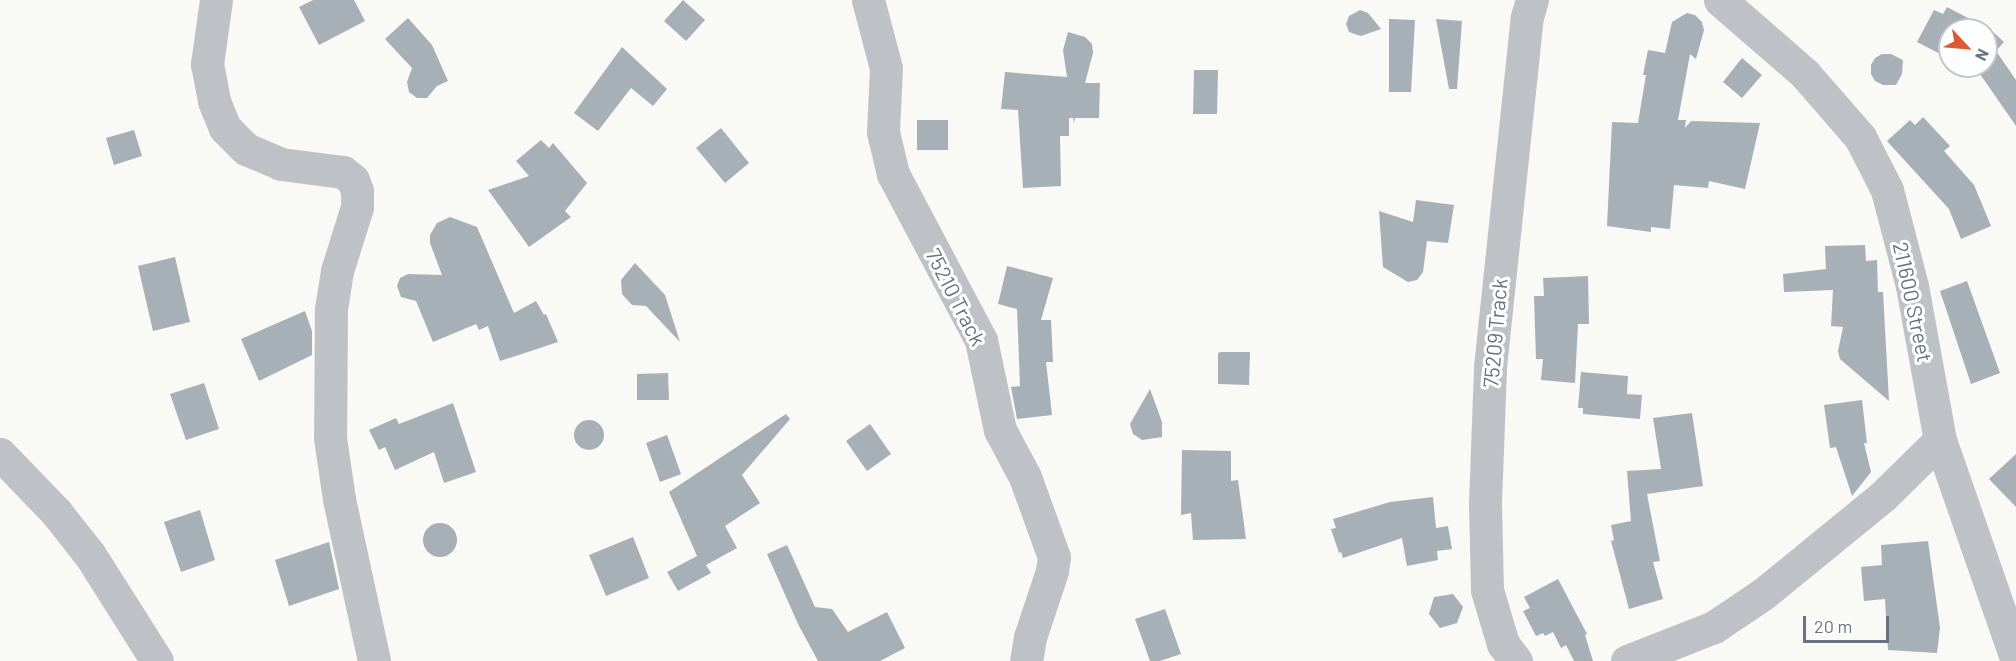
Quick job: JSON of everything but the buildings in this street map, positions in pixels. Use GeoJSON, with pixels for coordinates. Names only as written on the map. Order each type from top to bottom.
{"type":"FeatureCollection","features":[{"type":"Feature","properties":{"kind":"street"},"geometry":{"type":"LineString","coordinates":[[216,0],[207,64],[214,101],[225,128],[246,149],[281,164],[343,172],[352,180],[357,191],[357,207],[337,271],[331,310],[330,438],[339,499],[374,661]]}},
{"type":"Feature","properties":{"kind":"street","name":"75210 Track"},"geometry":{"type":"LineString","coordinates":[[868,0],[886,68],[883,132],[893,174],[981,340],[1000,430],[1025,477],[1054,557],[1052,572],[1030,637],[1026,661]]}},
{"type":"Feature","properties":{"kind":"street","name":"75209 Track"},"geometry":{"type":"LineString","coordinates":[[1516,661],[1503,644],[1487,590],[1485,504],[1490,367],[1527,17],[1532,0]]}},
{"type":"Feature","properties":{"kind":"street","name":"211600 Street"},"geometry":{"type":"LineString","coordinates":[[1720,0],[1805,74],[1860,137],[1887,190],[1912,286],[1940,440],[2016,658]]}},
{"type":"Feature","properties":{"kind":"street"},"geometry":{"type":"LineString","coordinates":[[1628,661],[1714,627],[1763,594],[1883,496],[1940,440]]}},
{"type":"Feature","properties":{"kind":"street"},"geometry":{"type":"LineString","coordinates":[[0,454],[56,512],[90,555],[157,661]]}}]}
